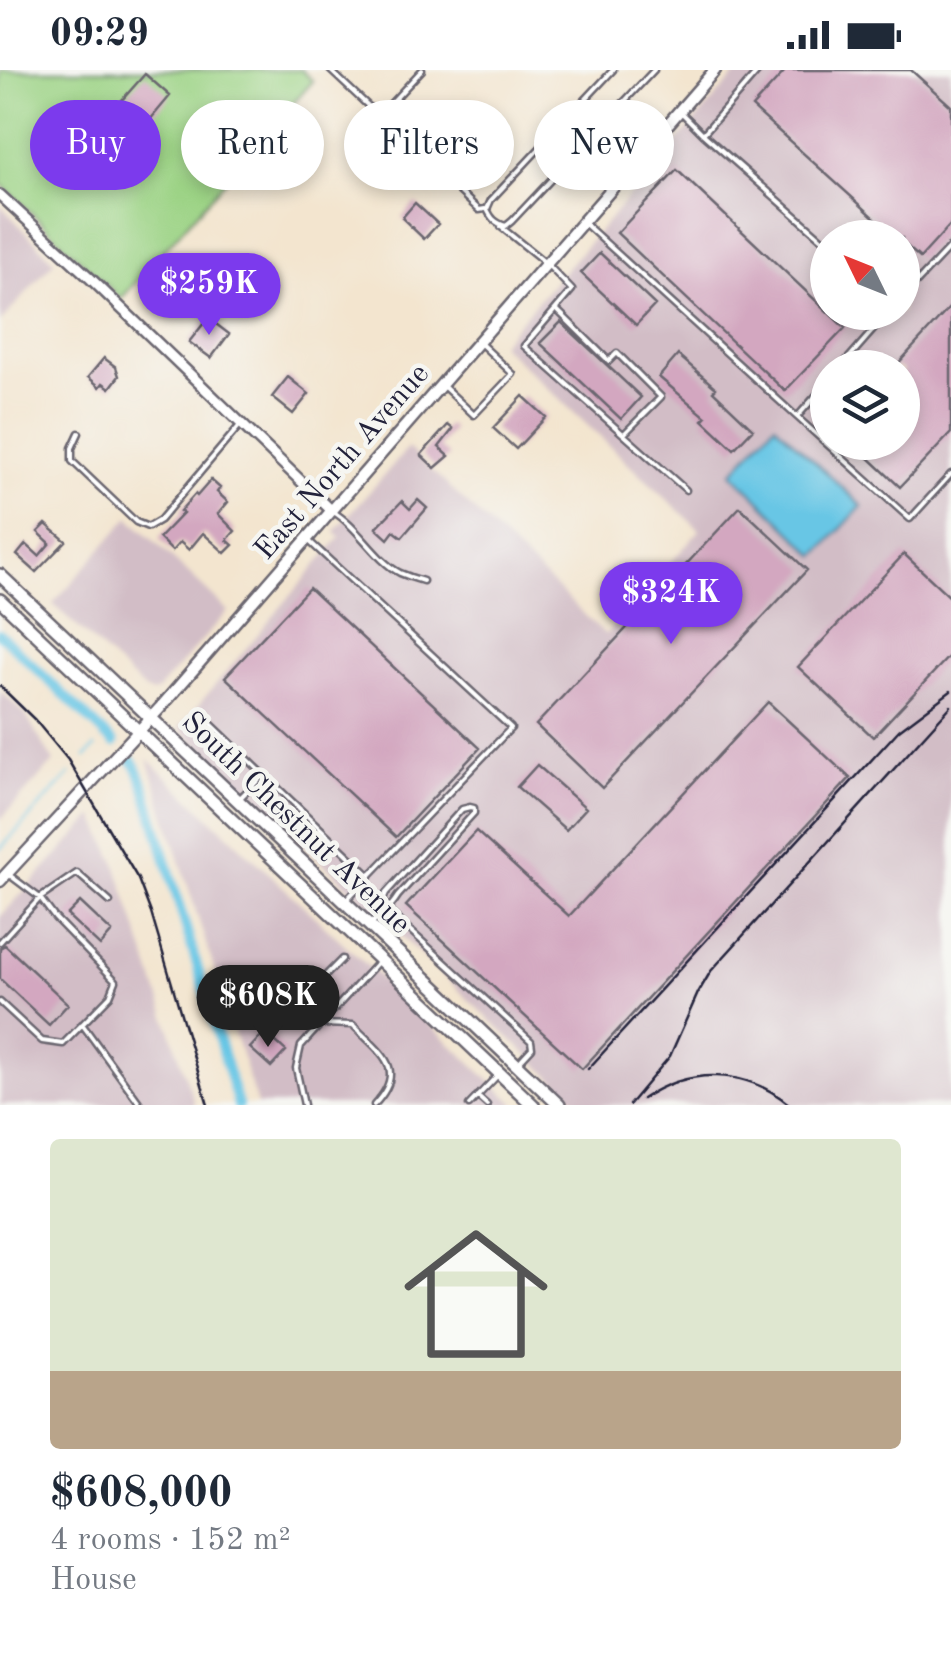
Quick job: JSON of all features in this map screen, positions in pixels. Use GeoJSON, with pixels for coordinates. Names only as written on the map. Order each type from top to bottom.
{"type":"FeatureCollection","features":[{"type":"Feature","properties":{"kind":"main road","name":"South Chestnut Avenue"},"geometry":{"type":"LineString","coordinates":[[0,576],[558,1105]]}},
{"type":"Feature","properties":{"kind":"main road","name":"South Chestnut Avenue"},"geometry":{"type":"LineString","coordinates":[[0,600],[533,1105]]}},
{"type":"Feature","properties":{"kind":"street","name":"East North Avenue"},"geometry":{"type":"LineString","coordinates":[[4,877],[151,717],[715,70]]}},
{"type":"Feature","properties":{"kind":"street"},"geometry":{"type":"LineString","coordinates":[[0,196],[332,511]]}},
{"type":"Feature","properties":{"kind":"lane"},"geometry":{"type":"LineString","coordinates":[[330,70],[362,100]]}},
{"type":"Feature","properties":{"kind":"lane"},"geometry":{"type":"LineString","coordinates":[[394,100],[422,70]]}},
{"type":"Feature","properties":{"kind":"lane"},"geometry":{"type":"LineString","coordinates":[[613,70],[491,200],[487,209],[498,224],[572,290],[524,346],[686,490]]}},
{"type":"Feature","properties":{"kind":"lane"},"geometry":{"type":"LineString","coordinates":[[498,224],[506,226],[512,221],[654,70]]}},
{"type":"Feature","properties":{"kind":"lane"},"geometry":{"type":"LineString","coordinates":[[703,134],[759,70]]}},
{"type":"Feature","properties":{"kind":"lane"},"geometry":{"type":"LineString","coordinates":[[679,111],[810,228]]}},
{"type":"Feature","properties":{"kind":"lane"},"geometry":{"type":"LineString","coordinates":[[458,190],[479,210],[487,209]]}},
{"type":"Feature","properties":{"kind":"lane"},"geometry":{"type":"LineString","coordinates":[[583,222],[910,519],[951,474]]}},
{"type":"Feature","properties":{"kind":"lane"},"geometry":{"type":"LineString","coordinates":[[920,279],[951,246]]}},
{"type":"Feature","properties":{"kind":"lane"},"geometry":{"type":"LineString","coordinates":[[556,309],[609,360],[617,353],[661,397],[624,434]]}},
{"type":"Feature","properties":{"kind":"lane"},"geometry":{"type":"LineString","coordinates":[[856,350],[873,330]]}},
{"type":"Feature","properties":{"kind":"lane"},"geometry":{"type":"LineString","coordinates":[[442,385],[474,415],[513,374],[479,343]]}},
{"type":"Feature","properties":{"kind":"lane"},"geometry":{"type":"LineString","coordinates":[[797,417],[810,402]]}},
{"type":"Feature","properties":{"kind":"lane"},"geometry":{"type":"LineString","coordinates":[[79,433],[72,448],[72,460],[136,522],[148,527],[160,520],[241,424]]}},
{"type":"Feature","properties":{"kind":"lane"},"geometry":{"type":"LineString","coordinates":[[332,511],[358,530],[388,564],[423,582]]}},
{"type":"Feature","properties":{"kind":"lane"},"geometry":{"type":"LineString","coordinates":[[307,539],[511,728],[345,902]]}},
{"type":"Feature","properties":{"kind":"lane"},"geometry":{"type":"LineString","coordinates":[[206,719],[370,876]]}},
{"type":"Feature","properties":{"kind":"lane"},"geometry":{"type":"LineString","coordinates":[[238,800],[264,774]]}},
{"type":"Feature","properties":{"kind":"lane"},"geometry":{"type":"LineString","coordinates":[[370,926],[389,911],[398,896],[474,813],[474,808],[462,809],[386,893],[380,915]]}},
{"type":"Feature","properties":{"kind":"lane"},"geometry":{"type":"LineString","coordinates":[[0,942],[40,898],[77,874],[110,902]]}},
{"type":"Feature","properties":{"kind":"lane"},"geometry":{"type":"LineString","coordinates":[[0,1002],[42,1042],[63,1044],[110,996],[116,980],[40,898],[4,877]]}},
{"type":"Feature","properties":{"kind":"lane"},"geometry":{"type":"LineString","coordinates":[[389,911],[531,1041],[532,1048],[516,1065]]}},
{"type":"Feature","properties":{"kind":"lane"},"geometry":{"type":"LineString","coordinates":[[275,1027],[342,959]]}},
{"type":"Feature","properties":{"kind":"lane"},"geometry":{"type":"LineString","coordinates":[[304,1105],[296,1068],[301,1046],[380,960]]}},
{"type":"Feature","properties":{"kind":"lane"},"geometry":{"type":"LineString","coordinates":[[299,1003],[321,1024],[353,1024],[389,1061],[392,1074],[386,1092],[374,1105]]}},
{"type":"Feature","properties":{"kind":"lane"},"geometry":{"type":"LineString","coordinates":[[82,1024],[140,1105]]}},
{"type":"Feature","properties":{"kind":"lane"},"geometry":{"type":"LineString","coordinates":[[469,1105],[499,1073]]}},
{"type":"Feature","properties":{"kind":"lane"},"geometry":{"type":"LineString","coordinates":[[478,1096],[487,1105]]}},
{"type":"Feature","properties":{"kind":"shaded area"},"geometry":{"type":"Polygon","coordinates":[[[740,70],[951,70],[951,1105],[581,1105],[179,728],[340,537],[335,531],[408,448],[606,635],[700,530],[500,344],[635,190],[674,190],[674,145],[740,70]]]}},
{"type":"Feature","properties":{"kind":"shaded area"},"geometry":{"type":"Polygon","coordinates":[[[0,205],[54,261],[0,323],[0,205]]]}},
{"type":"Feature","properties":{"kind":"shaded area"},"geometry":{"type":"Polygon","coordinates":[[[129,517],[228,611],[151,693],[53,604],[129,517]]]}},
{"type":"Feature","properties":{"kind":"shaded area"},"geometry":{"type":"Polygon","coordinates":[[[0,691],[24,713],[54,762],[0,820],[0,691]]]}},
{"type":"Feature","properties":{"kind":"shaded area"},"geometry":{"type":"Polygon","coordinates":[[[148,759],[245,851],[516,1105],[257,1105],[148,759]]]}},
{"type":"Feature","properties":{"kind":"shaded area"},"geometry":{"type":"Polygon","coordinates":[[[94,816],[115,861],[195,1105],[0,1105],[0,917],[94,816]]]}},
{"type":"Feature","properties":{"kind":"green space"},"geometry":{"type":"Polygon","coordinates":[[[0,70],[301,70],[313,81],[296,100],[181,100],[181,190],[217,190],[121,299],[0,183],[0,70]]]}},
{"type":"Feature","properties":{"kind":"water"},"geometry":{"type":"Polygon","coordinates":[[[775,424],[862,506],[816,556],[732,473],[775,424]]]}},
{"type":"Feature","properties":{"kind":"building"},"geometry":{"type":"Polygon","coordinates":[[[786,70],[911,70],[951,106],[951,224],[920,258],[920,220],[877,220],[752,107],[786,70]]]}},
{"type":"Feature","properties":{"kind":"building"},"geometry":{"type":"Polygon","coordinates":[[[145,74],[170,96],[161,107],[161,100],[122,100],[145,74]]]}},
{"type":"Feature","properties":{"kind":"building"},"geometry":{"type":"Polygon","coordinates":[[[677,170],[810,295],[810,330],[843,330],[824,350],[810,350],[810,365],[785,391],[617,233],[658,190],[674,190],[677,170]]]}},
{"type":"Feature","properties":{"kind":"building"},"geometry":{"type":"Polygon","coordinates":[[[415,203],[438,224],[424,239],[402,218],[415,203]]]}},
{"type":"Feature","properties":{"kind":"building"},"geometry":{"type":"Polygon","coordinates":[[[600,253],[655,305],[636,325],[581,273],[600,253]]]}},
{"type":"Feature","properties":{"kind":"building"},"geometry":{"type":"Polygon","coordinates":[[[168,257],[189,276],[174,292],[154,273],[168,257]]]}},
{"type":"Feature","properties":{"kind":"building"},"geometry":{"type":"Polygon","coordinates":[[[951,306],[951,433],[900,487],[871,460],[920,460],[920,350],[911,350],[951,306]]]}},
{"type":"Feature","properties":{"kind":"building"},"geometry":{"type":"Polygon","coordinates":[[[208,318],[229,334],[211,358],[189,342],[208,318]]]}},
{"type":"Feature","properties":{"kind":"building"},"geometry":{"type":"Polygon","coordinates":[[[561,322],[641,397],[621,419],[540,343],[561,322]]]}},
{"type":"Feature","properties":{"kind":"building"},"geometry":{"type":"Polygon","coordinates":[[[678,355],[716,388],[713,391],[753,429],[734,449],[703,420],[706,417],[659,377],[678,355]]]}},
{"type":"Feature","properties":{"kind":"building"},"geometry":{"type":"Polygon","coordinates":[[[104,358],[116,367],[119,376],[110,388],[103,383],[100,387],[88,377],[104,358]]]}},
{"type":"Feature","properties":{"kind":"building"},"geometry":{"type":"Polygon","coordinates":[[[288,377],[309,394],[293,414],[272,397],[288,377]]]}},
{"type":"Feature","properties":{"kind":"building"},"geometry":{"type":"Polygon","coordinates":[[[523,396],[546,417],[516,449],[493,428],[523,396]]]}},
{"type":"Feature","properties":{"kind":"building"},"geometry":{"type":"Polygon","coordinates":[[[448,425],[453,429],[439,447],[449,456],[435,468],[421,455],[448,425]]]}},
{"type":"Feature","properties":{"kind":"building"},"geometry":{"type":"Polygon","coordinates":[[[211,480],[228,502],[218,514],[235,531],[227,540],[233,545],[225,553],[203,533],[189,550],[180,542],[172,551],[159,538],[211,480]]]}},
{"type":"Feature","properties":{"kind":"building"},"geometry":{"type":"Polygon","coordinates":[[[418,500],[427,508],[402,537],[394,531],[388,539],[376,528],[402,501],[410,509],[418,500]]]}},
{"type":"Feature","properties":{"kind":"building"},"geometry":{"type":"Polygon","coordinates":[[[740,507],[807,570],[602,788],[536,725],[740,507]]]}},
{"type":"Feature","properties":{"kind":"building"},"geometry":{"type":"Polygon","coordinates":[[[46,524],[66,541],[36,572],[17,555],[26,544],[39,556],[50,543],[38,532],[46,524]]]}},
{"type":"Feature","properties":{"kind":"building"},"geometry":{"type":"Polygon","coordinates":[[[904,554],[951,598],[951,654],[873,737],[798,667],[904,554]]]}},
{"type":"Feature","properties":{"kind":"building"},"geometry":{"type":"Polygon","coordinates":[[[309,588],[480,748],[396,837],[225,677],[309,588]]]}},
{"type":"Feature","properties":{"kind":"building"},"geometry":{"type":"Polygon","coordinates":[[[768,702],[850,778],[582,1069],[406,906],[476,831],[569,916],[768,702]]]}},
{"type":"Feature","properties":{"kind":"building"},"geometry":{"type":"Polygon","coordinates":[[[537,765],[586,808],[566,830],[517,787],[537,765]]]}},
{"type":"Feature","properties":{"kind":"building"},"geometry":{"type":"Polygon","coordinates":[[[80,902],[112,932],[100,946],[67,915],[80,902]]]}},
{"type":"Feature","properties":{"kind":"building"},"geometry":{"type":"Polygon","coordinates":[[[5,945],[68,1004],[49,1025],[0,979],[0,948],[5,945]]]}},
{"type":"Feature","properties":{"kind":"building"},"geometry":{"type":"Polygon","coordinates":[[[265,1032],[286,1051],[271,1067],[250,1048],[265,1032]]]}},
{"type":"Feature","properties":{"kind":"waterway"},"geometry":{"type":"LineString","coordinates":[[0,634],[114,743]]}},
{"type":"Feature","properties":{"kind":"waterway"},"geometry":{"type":"LineString","coordinates":[[102,739],[105,734]]}},
{"type":"Feature","properties":{"kind":"waterway"},"geometry":{"type":"LineString","coordinates":[[86,757],[95,747]]}},
{"type":"Feature","properties":{"kind":"waterway"},"geometry":{"type":"LineString","coordinates":[[129,757],[145,788],[238,1105]]}},
{"type":"Feature","properties":{"kind":"waterway"},"geometry":{"type":"LineString","coordinates":[[0,849],[70,774]]}},
{"type":"Feature","properties":{"kind":"railway"},"geometry":{"type":"LineString","coordinates":[[0,686],[68,760],[138,879],[208,1105]]}},
{"type":"Feature","properties":{"kind":"railway"},"geometry":{"type":"LineString","coordinates":[[588,1069],[899,730],[951,691]]}},
{"type":"Feature","properties":{"kind":"railway"},"geometry":{"type":"LineString","coordinates":[[629,1105],[670,1056],[711,971],[951,706]]}},
{"type":"Feature","properties":{"kind":"railway"},"geometry":{"type":"LineString","coordinates":[[642,1099],[679,1081],[717,1076],[755,1084],[790,1105]]}}]}
